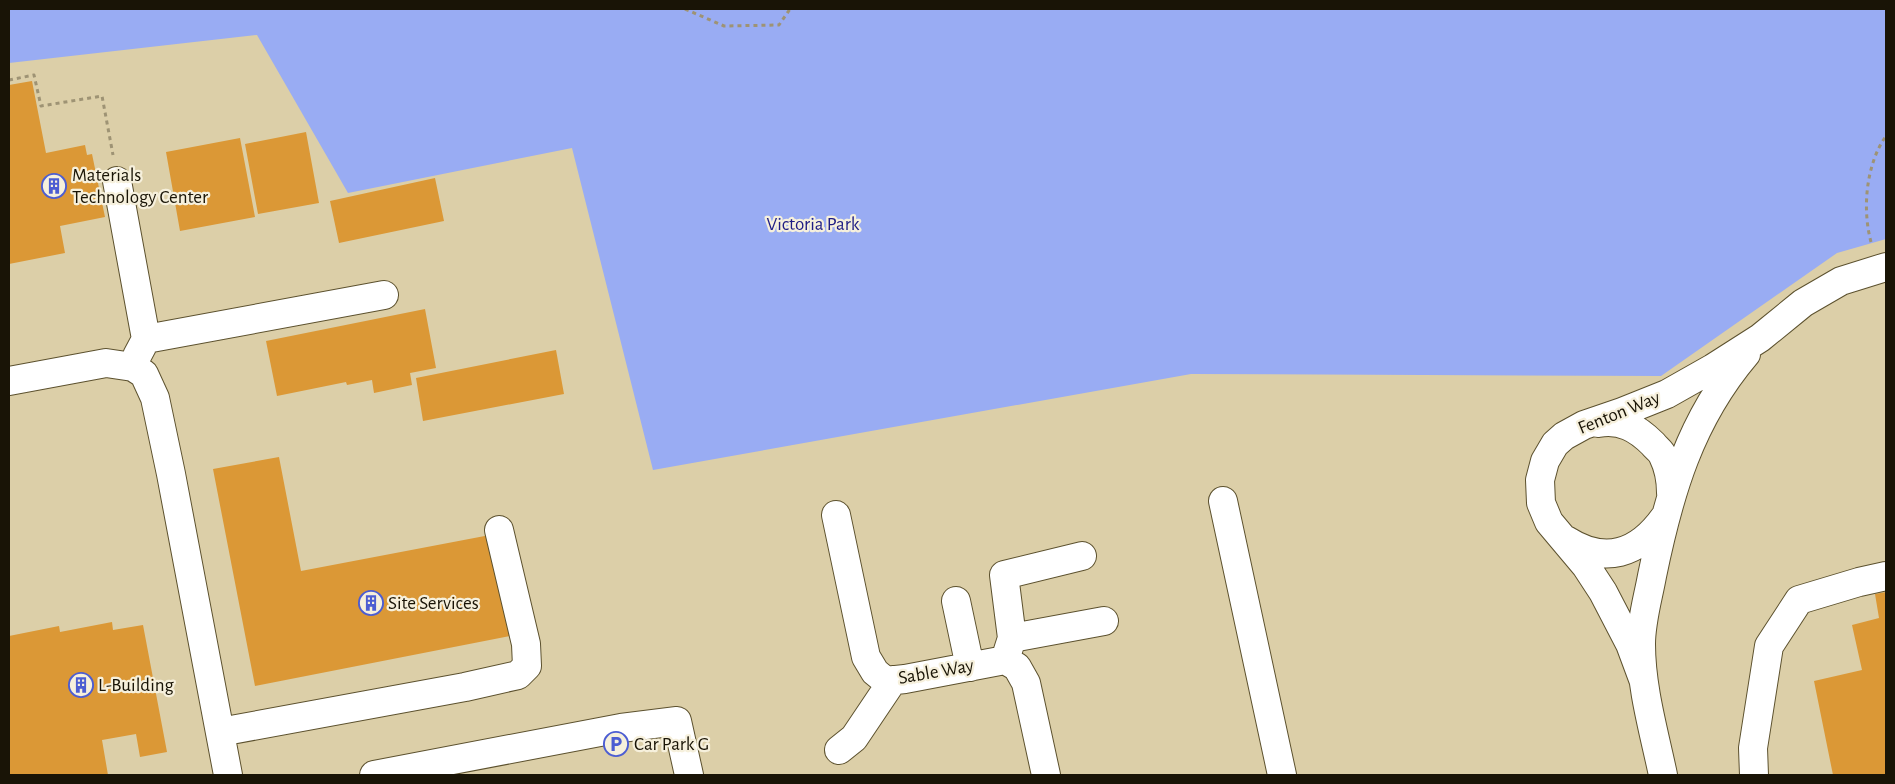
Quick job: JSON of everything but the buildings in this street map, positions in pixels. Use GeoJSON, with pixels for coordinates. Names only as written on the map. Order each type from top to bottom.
{"type":"FeatureCollection","features":[{"type":"Feature","properties":{"kind":"street"},"geometry":{"type":"LineString","coordinates":[[117,182],[146,339],[133,367]]}},
{"type":"Feature","properties":{"kind":"street","name":"Fenton Way"},"geometry":{"type":"LineString","coordinates":[[1643,679],[1630,644],[1604,592],[1549,522],[1541,503],[1540,480],[1545,461],[1555,444],[1564,436],[1584,425],[1667,394],[1760,338],[1803,304],[1841,281],[1882,268]]}},
{"type":"Feature","properties":{"kind":"street"},"geometry":{"type":"LineString","coordinates":[[146,339],[384,295]]}},
{"type":"Feature","properties":{"kind":"street","name":"Fenton Way"},"geometry":{"type":"LineString","coordinates":[[1663,775],[1643,679],[1641,643],[1645,614],[1668,505],[1679,468],[1693,436],[1712,402],[1737,365],[1760,338]]}},
{"type":"Feature","properties":{"kind":"street"},"geometry":{"type":"LineString","coordinates":[[9,381],[106,363],[133,367],[144,374],[155,398],[228,775]]}},
{"type":"Feature","properties":{"kind":"street"},"geometry":{"type":"LineString","coordinates":[[1564,540],[1576,547],[1598,554],[1621,552],[1637,546],[1654,532],[1668,505],[1671,476],[1662,454],[1641,432],[1620,423],[1606,422],[1584,425]]}},
{"type":"Feature","properties":{"kind":"street"},"geometry":{"type":"LineString","coordinates":[[1223,501],[1282,775]]}},
{"type":"Feature","properties":{"kind":"street","name":"Sable Way"},"geometry":{"type":"LineString","coordinates":[[836,516],[866,657],[875,672],[886,681],[970,667],[1009,649],[1104,621]]}},
{"type":"Feature","properties":{"kind":"street"},"geometry":{"type":"LineString","coordinates":[[220,732],[465,687],[518,675],[527,666],[526,644],[499,530]]}},
{"type":"Feature","properties":{"kind":"street"},"geometry":{"type":"LineString","coordinates":[[1046,775],[1026,683],[1009,649],[1004,575],[1082,556]]}},
{"type":"Feature","properties":{"kind":"street"},"geometry":{"type":"LineString","coordinates":[[1754,775],[1753,748],[1769,646],[1799,600],[1886,576]]}},
{"type":"Feature","properties":{"kind":"street"},"geometry":{"type":"LineString","coordinates":[[956,601],[970,667]]}},
{"type":"Feature","properties":{"kind":"street"},"geometry":{"type":"LineString","coordinates":[[839,750],[854,738],[893,680]]}},
{"type":"Feature","properties":{"kind":"street"},"geometry":{"type":"LineString","coordinates":[[374,775],[621,728],[677,721],[689,775]]}},
{"type":"Feature","properties":{"kind":"path"},"geometry":{"type":"LineString","coordinates":[[685,9],[724,26],[779,25],[790,9]]}},
{"type":"Feature","properties":{"kind":"path"},"geometry":{"type":"LineString","coordinates":[[9,80],[34,75],[40,106],[102,96],[117,182]]}},
{"type":"Feature","properties":{"kind":"path"},"geometry":{"type":"LineString","coordinates":[[1882,268],[1869,233],[1867,200],[1871,172],[1878,148],[1886,136]]}},
{"type":"Feature","properties":{"kind":"green space","name":"Victoria Park"},"geometry":{"type":"Polygon","coordinates":[[[9,9],[1886,9],[1886,239],[1837,253],[1661,376],[1191,374],[653,470],[572,148],[348,193],[257,35],[9,63],[9,9]]]}},
{"type":"Feature","properties":{"kind":"place","name":"Materials Technology Center"},"geometry":{"type":"Point","coordinates":[54,186]}},
{"type":"Feature","properties":{"kind":"place","name":"Site Services"},"geometry":{"type":"Point","coordinates":[371,603]}},
{"type":"Feature","properties":{"kind":"place","name":"L-Building"},"geometry":{"type":"Point","coordinates":[81,685]}},
{"type":"Feature","properties":{"kind":"place","name":"Car Park G"},"geometry":{"type":"Point","coordinates":[616,744]}}]}
